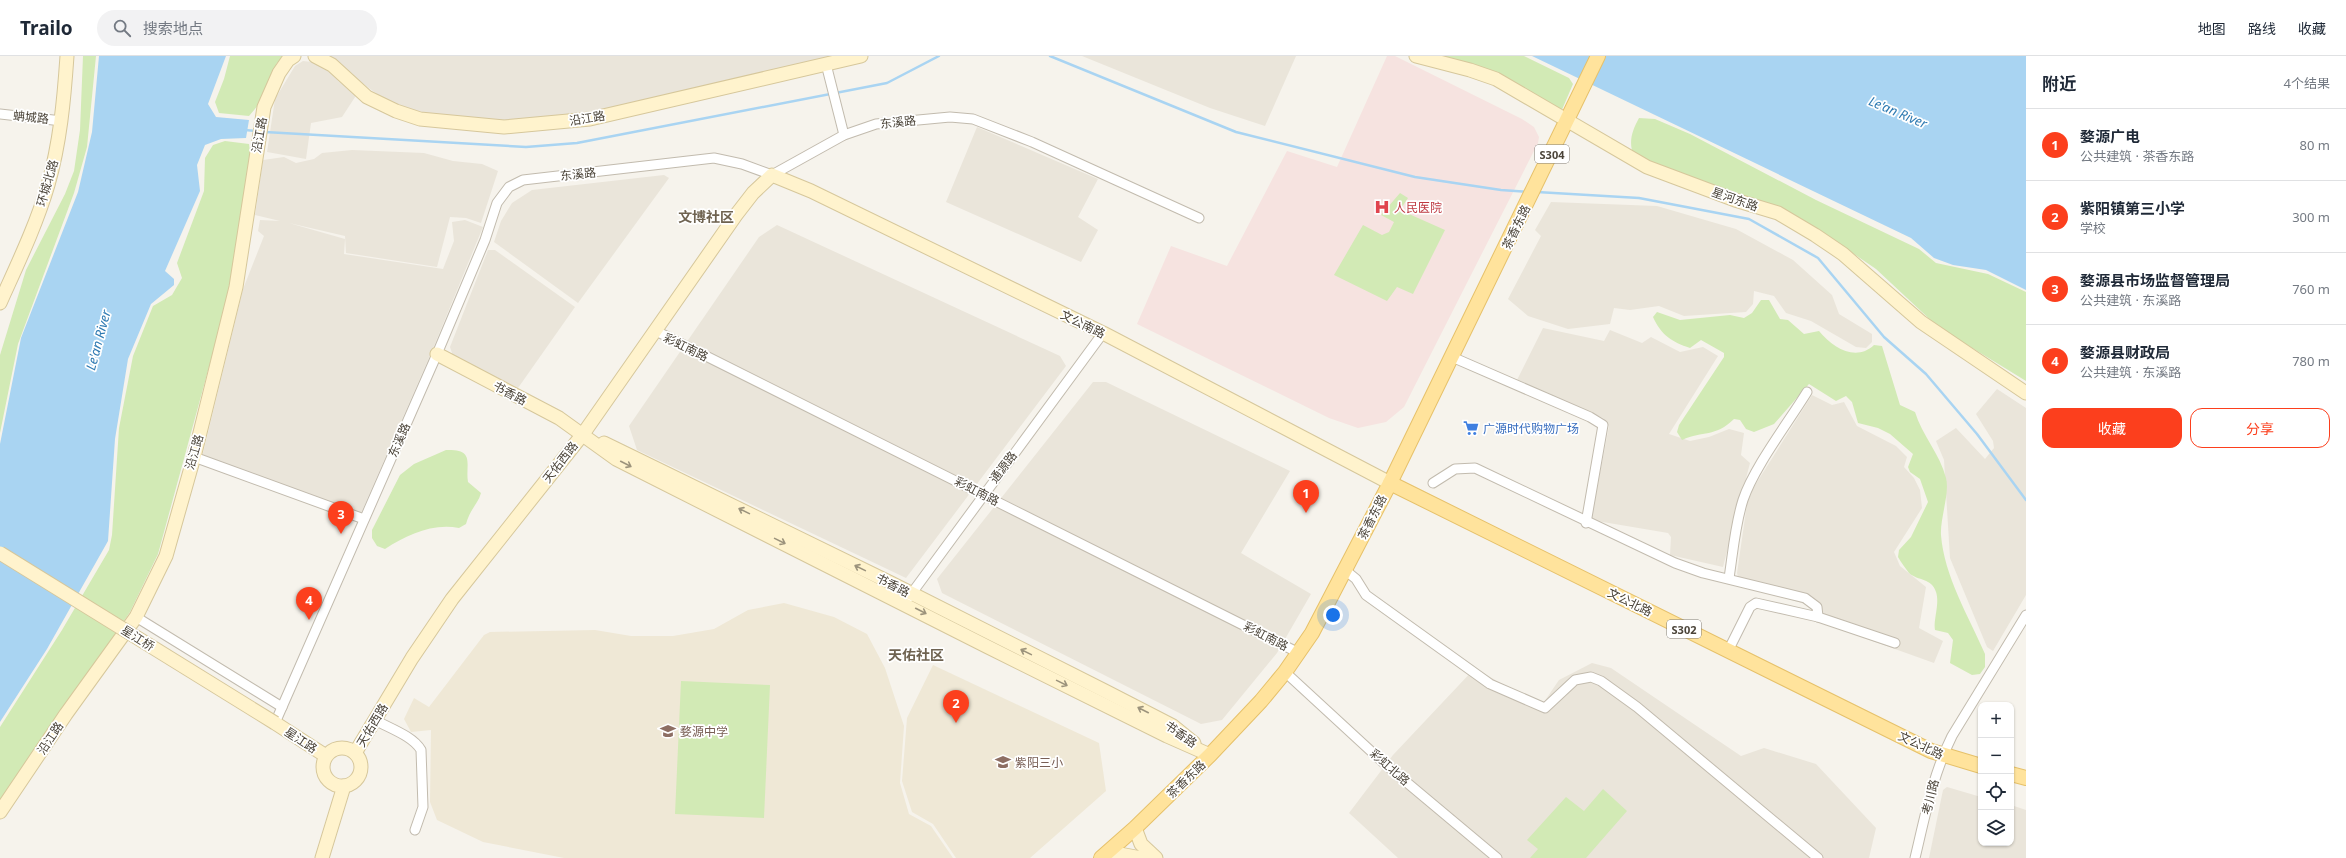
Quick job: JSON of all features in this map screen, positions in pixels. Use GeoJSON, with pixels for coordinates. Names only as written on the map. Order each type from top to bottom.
{"type":"FeatureCollection","features":[{"type":"Feature","properties":{"kind":"main road","name":"茶香东路"},"geometry":{"type":"LineString","coordinates":[[1110,856],[1135,828],[1210,755],[1261,701],[1299,653],[1346,570],[1390,483],[1568,122],[1598,56]]}},
{"type":"Feature","properties":{"kind":"main road","name":"文公北路"},"geometry":{"type":"LineString","coordinates":[[1390,483],[1942,756],[1978,765]]}},
{"type":"Feature","properties":{"kind":"main road"},"geometry":{"type":"LineString","coordinates":[[2014,775],[2026,778]]}},
{"type":"Feature","properties":{"kind":"street","name":"环城北路"},"geometry":{"type":"LineString","coordinates":[[0,303],[27,242],[48,185],[62,121],[67,56]]}},
{"type":"Feature","properties":{"kind":"street","name":"沿江路"},"geometry":{"type":"LineString","coordinates":[[0,812],[66,714],[136,617],[166,556],[194,457],[236,287],[264,107],[283,65],[294,56]]}},
{"type":"Feature","properties":{"kind":"street","name":"沿江路"},"geometry":{"type":"LineString","coordinates":[[315,56],[332,65],[367,97],[396,111],[420,119],[504,127],[590,119],[826,64]]}},
{"type":"Feature","properties":{"kind":"street"},"geometry":{"type":"LineString","coordinates":[[844,135],[826,64],[861,56]]}},
{"type":"Feature","properties":{"kind":"street","name":"星河东路"},"geometry":{"type":"LineString","coordinates":[[1416,56],[1470,70],[1496,79],[1647,168],[1735,200],[1778,213],[1815,235],[1842,254],[1921,322],[2026,393]]}},
{"type":"Feature","properties":{"kind":"street","name":"蚺城路"},"geometry":{"type":"LineString","coordinates":[[0,114],[62,121]]}},
{"type":"Feature","properties":{"kind":"street","name":"东溪路"},"geometry":{"type":"LineString","coordinates":[[275,723],[485,240],[497,203],[508,187],[523,180],[714,158],[742,164],[772,176],[844,135],[876,124],[950,117],[973,119],[1032,142],[1199,218]]}},
{"type":"Feature","properties":{"kind":"street","name":"天佑西路"},"geometry":{"type":"LineString","coordinates":[[355,753],[412,658],[452,599],[583,434],[654,330],[736,215],[753,193],[772,176]]}},
{"type":"Feature","properties":{"kind":"street","name":"文公南路"},"geometry":{"type":"LineString","coordinates":[[772,176],[811,191],[1103,333],[1390,483]]}},
{"type":"Feature","properties":{"kind":"street","name":"彩虹南路"},"geometry":{"type":"LineString","coordinates":[[654,330],[1299,653]]}},
{"type":"Feature","properties":{"kind":"street","name":"通源路"},"geometry":{"type":"LineString","coordinates":[[908,599],[983,494],[1103,333]]}},
{"type":"Feature","properties":{"kind":"street","name":"书香路"},"geometry":{"type":"LineString","coordinates":[[436,354],[559,418],[583,434],[908,599],[1173,726],[1210,755]]}},
{"type":"Feature","properties":{"kind":"street"},"geometry":{"type":"LineString","coordinates":[[1452,357],[1603,425],[1586,523]]}},
{"type":"Feature","properties":{"kind":"street"},"geometry":{"type":"LineString","coordinates":[[1729,578],[1743,500],[1753,479],[1807,392]]}},
{"type":"Feature","properties":{"kind":"street"},"geometry":{"type":"LineString","coordinates":[[194,457],[364,519]]}},
{"type":"Feature","properties":{"kind":"street"},"geometry":{"type":"LineString","coordinates":[[1433,483],[1455,469],[1475,468],[1586,523],[1674,563],[1703,573],[1729,578],[1805,598],[1817,607],[1818,617]]}},
{"type":"Feature","properties":{"kind":"street","name":"星江桥"},"geometry":{"type":"LineString","coordinates":[[0,553],[275,723]]}},
{"type":"Feature","properties":{"kind":"street"},"geometry":{"type":"LineString","coordinates":[[1346,570],[1356,579],[1366,595],[1490,684],[1536,706],[1545,708],[1576,680],[1590,677],[1601,681],[1637,707],[1818,858]]}},
{"type":"Feature","properties":{"kind":"street"},"geometry":{"type":"LineString","coordinates":[[1728,651],[1754,604],[1818,617],[1895,643]]}},
{"type":"Feature","properties":{"kind":"street","name":"考川路"},"geometry":{"type":"LineString","coordinates":[[1915,858],[1942,756],[1952,736],[2026,615]]}},
{"type":"Feature","properties":{"kind":"street"},"geometry":{"type":"LineString","coordinates":[[136,617],[282,707]]}},
{"type":"Feature","properties":{"kind":"street","name":"彩虹北路"},"geometry":{"type":"LineString","coordinates":[[1285,672],[1386,764],[1497,858]]}},
{"type":"Feature","properties":{"kind":"street"},"geometry":{"type":"LineString","coordinates":[[375,720],[413,742],[421,750],[423,807],[415,830]]}},
{"type":"Feature","properties":{"kind":"street","name":"星江路"},"geometry":{"type":"LineString","coordinates":[[275,723],[326,756]]}},
{"type":"Feature","properties":{"kind":"street"},"geometry":{"type":"LineString","coordinates":[[340,748],[355,753],[361,762],[360,773],[354,782],[344,786],[332,783],[324,774],[323,762],[326,756],[334,749],[340,748]]}},
{"type":"Feature","properties":{"kind":"street"},"geometry":{"type":"LineString","coordinates":[[322,858],[344,786]]}},
{"type":"Feature","properties":{"kind":"street"},"geometry":{"type":"LineString","coordinates":[[1135,828],[1141,844],[1156,858]]}},
{"type":"Feature","properties":{"kind":"street"},"geometry":{"type":"LineString","coordinates":[[1110,856],[1141,858]]}},
{"type":"Feature","properties":{"kind":"shaded area"},"geometry":{"type":"Polygon","coordinates":[[[326,56],[848,56],[585,114],[501,122],[427,114],[385,100],[326,56]]]}},
{"type":"Feature","properties":{"kind":"shaded area"},"geometry":{"type":"Polygon","coordinates":[[[1082,56],[1296,56],[1265,126],[1210,108],[1082,56]]]}},
{"type":"Feature","properties":{"kind":"shaded area","name":"人民医院"},"geometry":{"type":"Polygon","coordinates":[[[1387,56],[1395,56],[1522,119],[1534,127],[1539,137],[1538,143],[1404,407],[1386,422],[1358,428],[1329,418],[1137,324],[1171,246],[1227,266],[1287,151],[1337,167],[1387,56]]]}},
{"type":"Feature","properties":{"kind":"shaded area"},"geometry":{"type":"Polygon","coordinates":[[[303,61],[321,63],[335,72],[338,81],[357,94],[342,117],[311,123],[306,159],[267,152],[275,99],[295,66],[303,61]]]}},
{"type":"Feature","properties":{"kind":"shaded area"},"geometry":{"type":"Polygon","coordinates":[[[977,127],[1098,179],[1078,217],[1098,230],[1081,262],[946,202],[977,127]]]}},
{"type":"Feature","properties":{"kind":"shaded area"},"geometry":{"type":"Polygon","coordinates":[[[352,150],[424,153],[453,161],[482,164],[498,171],[481,223],[466,218],[450,217],[437,267],[346,253],[345,236],[289,223],[345,239],[344,254],[443,269],[454,241],[452,222],[465,220],[483,227],[432,351],[361,513],[202,457],[243,289],[264,236],[258,231],[260,220],[280,221],[255,215],[263,160],[284,157],[296,163],[314,159],[322,153],[352,150]]]}},
{"type":"Feature","properties":{"kind":"shaded area"},"geometry":{"type":"Polygon","coordinates":[[[664,175],[669,178],[578,303],[494,242],[501,221],[512,203],[532,190],[664,175]]]}},
{"type":"Feature","properties":{"kind":"shaded area"},"geometry":{"type":"Polygon","coordinates":[[[1551,202],[1657,206],[1736,229],[1793,260],[1832,295],[1839,314],[1872,334],[1872,342],[1866,348],[1856,347],[1811,321],[1786,313],[1774,296],[1754,291],[1753,304],[1746,312],[1684,316],[1659,306],[1630,310],[1614,308],[1610,324],[1568,329],[1528,316],[1508,299],[1541,236],[1535,230],[1551,202]]]}},
{"type":"Feature","properties":{"kind":"shaded area"},"geometry":{"type":"Polygon","coordinates":[[[777,225],[1060,356],[1066,366],[906,578],[637,450],[629,426],[759,237],[777,225]]]}},
{"type":"Feature","properties":{"kind":"shaded area"},"geometry":{"type":"Polygon","coordinates":[[[488,250],[495,250],[575,307],[518,388],[453,356],[450,347],[488,250]]]}},
{"type":"Feature","properties":{"kind":"shaded area"},"geometry":{"type":"Polygon","coordinates":[[[1543,328],[1604,341],[1610,330],[1642,343],[1651,337],[1680,352],[1703,347],[1718,356],[1669,434],[1690,441],[1709,437],[1729,429],[1744,433],[1741,455],[1750,463],[1723,567],[1670,555],[1671,537],[1668,533],[1591,520],[1609,426],[1603,418],[1517,380],[1543,328]]]}},
{"type":"Feature","properties":{"kind":"shaded area"},"geometry":{"type":"Polygon","coordinates":[[[1093,382],[1106,382],[1290,471],[1241,553],[1311,594],[1277,653],[1222,720],[1201,724],[942,593],[937,579],[1093,382]]]}},
{"type":"Feature","properties":{"kind":"shaded area"},"geometry":{"type":"Polygon","coordinates":[[[1997,389],[2026,408],[2026,595],[1993,651],[1987,647],[1950,558],[1944,460],[1936,441],[1956,428],[1985,459],[1994,448],[1993,441],[1976,414],[1997,389]]]}},
{"type":"Feature","properties":{"kind":"shaded area"},"geometry":{"type":"Polygon","coordinates":[[[1812,395],[1832,405],[1844,402],[1857,426],[1896,446],[1907,457],[1904,467],[1914,478],[1920,490],[1922,508],[1894,552],[1900,566],[1926,587],[1919,628],[1943,641],[1934,663],[1828,625],[1805,604],[1740,585],[1737,573],[1747,504],[1752,490],[1812,395]]]}},
{"type":"Feature","properties":{"kind":"shaded area","name":"婺源中学"},"geometry":{"type":"Polygon","coordinates":[[[784,603],[834,617],[867,634],[885,668],[904,726],[900,783],[909,814],[931,826],[953,858],[564,858],[483,842],[437,820],[430,802],[431,730],[411,732],[404,719],[414,698],[429,707],[484,635],[490,632],[595,630],[631,636],[673,636],[714,629],[748,610],[784,603]]]}},
{"type":"Feature","properties":{"kind":"shaded area"},"geometry":{"type":"Polygon","coordinates":[[[1592,663],[1611,668],[1741,756],[1764,748],[1816,764],[1876,828],[1869,858],[1398,858],[1349,813],[1393,755],[1475,668],[1502,684],[1544,702],[1559,680],[1592,663]]]}},
{"type":"Feature","properties":{"kind":"shaded area","name":"紫阳三小"},"geometry":{"type":"Polygon","coordinates":[[[933,665],[1099,743],[1106,791],[1030,858],[956,858],[933,824],[912,812],[902,781],[907,718],[933,665]]]}},
{"type":"Feature","properties":{"kind":"shaded area"},"geometry":{"type":"Polygon","coordinates":[[[1947,787],[1978,796],[1978,846],[2014,846],[2014,806],[2026,810],[2026,858],[1929,858],[1943,790],[1947,787]]]}},
{"type":"Feature","properties":{"kind":"green space"},"geometry":{"type":"Polygon","coordinates":[[[83,56],[96,56],[87,147],[74,193],[18,344],[0,433],[0,355],[26,270],[65,194],[74,171],[80,130],[83,56]]]}},
{"type":"Feature","properties":{"kind":"green space"},"geometry":{"type":"Polygon","coordinates":[[[230,56],[285,56],[277,63],[260,103],[249,116],[219,113],[215,102],[224,79],[230,56]]]}},
{"type":"Feature","properties":{"kind":"green space"},"geometry":{"type":"Polygon","coordinates":[[[1408,56],[1524,56],[1569,78],[1573,84],[1561,112],[1479,78],[1408,56]]]}},
{"type":"Feature","properties":{"kind":"green space"},"geometry":{"type":"Polygon","coordinates":[[[1639,118],[1655,119],[1690,134],[1816,200],[1919,249],[1936,263],[1988,274],[2026,292],[2026,381],[1938,327],[1876,269],[1832,239],[1784,211],[1634,157],[1631,141],[1634,127],[1639,118]]]}},
{"type":"Feature","properties":{"kind":"green space"},"geometry":{"type":"Polygon","coordinates":[[[225,141],[249,144],[250,152],[231,286],[158,554],[130,612],[0,803],[0,727],[62,630],[109,550],[112,535],[119,428],[133,356],[153,306],[172,295],[182,278],[177,263],[204,191],[205,158],[213,145],[225,141]]]}},
{"type":"Feature","properties":{"kind":"green space"},"geometry":{"type":"Polygon","coordinates":[[[1400,193],[1408,198],[1400,210],[1445,230],[1413,294],[1397,287],[1387,301],[1334,275],[1363,225],[1382,235],[1389,232],[1394,222],[1381,215],[1400,193]]]}},
{"type":"Feature","properties":{"kind":"green space"},"geometry":{"type":"Polygon","coordinates":[[[1761,300],[1769,300],[1780,319],[1788,320],[1804,334],[1819,331],[1831,343],[1845,351],[1852,353],[1860,352],[1867,350],[1874,345],[1882,346],[1900,405],[1915,412],[1922,429],[1940,461],[1946,478],[1947,491],[1941,528],[1943,550],[1958,596],[1985,654],[1985,667],[1980,674],[1972,675],[1950,663],[1953,640],[1948,633],[1935,630],[1937,597],[1934,587],[1928,582],[1909,573],[1898,557],[1899,550],[1911,537],[1928,502],[1920,479],[1910,472],[1908,467],[1913,454],[1890,434],[1878,428],[1858,423],[1852,402],[1846,396],[1836,401],[1809,384],[1774,424],[1754,432],[1746,429],[1740,420],[1734,419],[1721,429],[1682,440],[1677,432],[1679,425],[1724,357],[1724,353],[1701,340],[1690,348],[1672,340],[1663,333],[1653,317],[1657,312],[1680,320],[1730,315],[1744,318],[1752,313],[1761,300]]]}},
{"type":"Feature","properties":{"kind":"green space"},"geometry":{"type":"Polygon","coordinates":[[[446,450],[455,450],[462,452],[465,455],[468,464],[468,482],[481,493],[466,524],[459,528],[439,527],[420,531],[385,549],[377,546],[372,538],[372,530],[400,475],[414,464],[446,450]]]}},
{"type":"Feature","properties":{"kind":"green space"},"geometry":{"type":"Polygon","coordinates":[[[681,681],[770,685],[764,818],[675,814],[681,681]]]}},
{"type":"Feature","properties":{"kind":"green space"},"geometry":{"type":"Polygon","coordinates":[[[1603,789],[1627,811],[1586,858],[1530,858],[1538,849],[1527,840],[1566,797],[1584,811],[1603,789]]]}},
{"type":"Feature","properties":{"kind":"water","name":"Le'an River"},"geometry":{"type":"Polygon","coordinates":[[[99,56],[226,56],[208,104],[216,117],[249,120],[246,138],[221,139],[205,145],[197,165],[200,191],[165,271],[174,279],[174,285],[151,304],[128,359],[115,439],[108,541],[47,649],[0,722],[0,444],[21,338],[78,192],[92,132],[99,56]]]}},
{"type":"Feature","properties":{"kind":"water","name":"Le'an River"},"geometry":{"type":"Polygon","coordinates":[[[1532,56],[2026,56],[2026,290],[1986,270],[1953,265],[1934,258],[1911,238],[1532,56]]]}},
{"type":"Feature","properties":{"kind":"waterway"},"geometry":{"type":"LineString","coordinates":[[265,132],[526,147],[577,143],[887,83],[939,56]]}},
{"type":"Feature","properties":{"kind":"waterway"},"geometry":{"type":"LineString","coordinates":[[1050,56],[1236,132],[1415,177],[1501,190],[1528,192]]}},
{"type":"Feature","properties":{"kind":"waterway"},"geometry":{"type":"LineString","coordinates":[[245,130],[256,131]]}},
{"type":"Feature","properties":{"kind":"waterway"},"geometry":{"type":"LineString","coordinates":[[1537,192],[1639,198],[1749,219],[1818,258],[1884,337],[1926,374],[1977,434],[2026,500]]}},
{"type":"Feature","properties":{"kind":"place","name":"人民医院"},"geometry":{"type":"Point","coordinates":[1382,207]}},
{"type":"Feature","properties":{"kind":"place","name":"广源时代购物广场"},"geometry":{"type":"Point","coordinates":[1471,428]}},
{"type":"Feature","properties":{"kind":"place","name":"婺源广电"},"geometry":{"type":"Point","coordinates":[1306,513]}},
{"type":"Feature","properties":{"kind":"place","name":"婺源县市场监督管理局"},"geometry":{"type":"Point","coordinates":[341,534]}},
{"type":"Feature","properties":{"kind":"place","name":"婺源县财政局"},"geometry":{"type":"Point","coordinates":[309,620]}},
{"type":"Feature","properties":{"kind":"place","name":"紫阳镇第三小学"},"geometry":{"type":"Point","coordinates":[956,723]}},
{"type":"Feature","properties":{"kind":"place","name":"婺源中学"},"geometry":{"type":"Point","coordinates":[668,731]}},
{"type":"Feature","properties":{"kind":"place","name":"紫阳三小"},"geometry":{"type":"Point","coordinates":[1003,762]}},
{"type":"Feature","properties":{"kind":"district","name":"文博社区"},"geometry":{"type":"Point","coordinates":[706,216]}},
{"type":"Feature","properties":{"kind":"district","name":"天佑社区"},"geometry":{"type":"Point","coordinates":[916,654]}}]}
